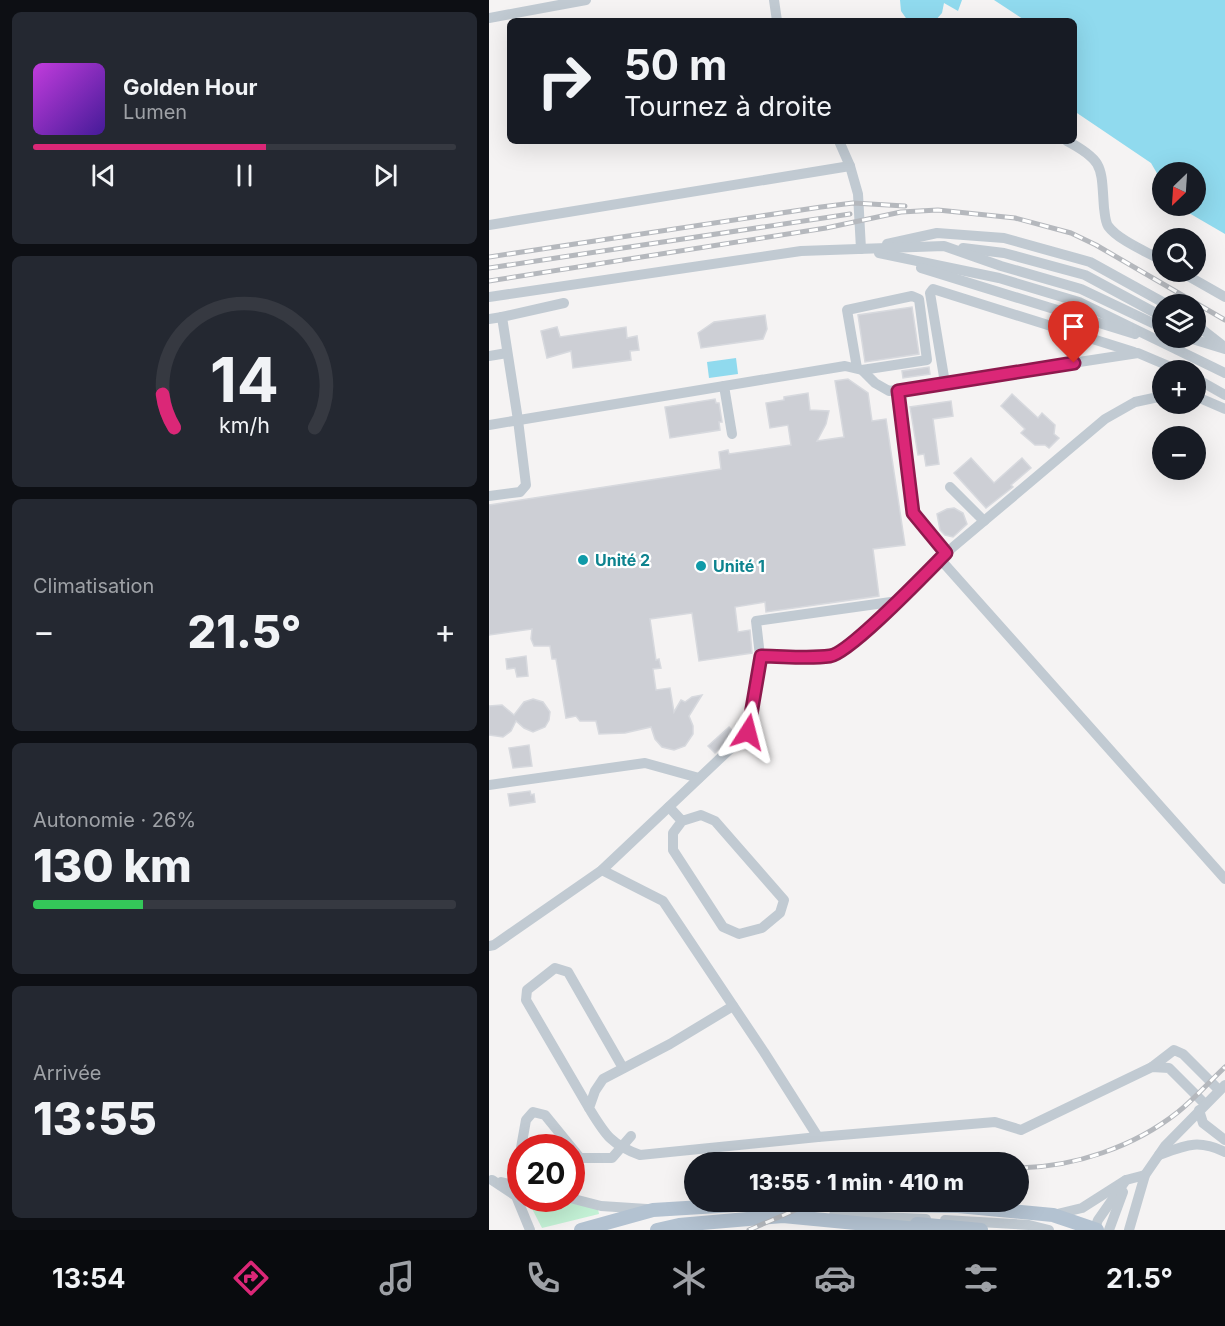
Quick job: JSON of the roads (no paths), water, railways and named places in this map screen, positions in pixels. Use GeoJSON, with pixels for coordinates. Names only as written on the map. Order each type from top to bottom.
{"type":"FeatureCollection","features":[{"type":"Feature","properties":{"kind":"main road"},"geometry":{"type":"LineString","coordinates":[[581,1230],[653,1209],[788,1203],[958,1206],[1053,1215],[1095,1229]]}},
{"type":"Feature","properties":{"kind":"main road"},"geometry":{"type":"LineString","coordinates":[[657,1230],[679,1225],[789,1217],[928,1230]]}},
{"type":"Feature","properties":{"kind":"main road"},"geometry":{"type":"LineString","coordinates":[[825,1220],[853,1219],[981,1230]]}},
{"type":"Feature","properties":{"kind":"street"},"geometry":{"type":"LineString","coordinates":[[489,18],[586,0]]}},
{"type":"Feature","properties":{"kind":"street"},"geometry":{"type":"LineString","coordinates":[[774,0],[777,18]]}},
{"type":"Feature","properties":{"kind":"street"},"geometry":{"type":"LineString","coordinates":[[840,144],[858,194],[861,249]]}},
{"type":"Feature","properties":{"kind":"street"},"geometry":{"type":"LineString","coordinates":[[1073,144],[1086,151],[1098,162],[1103,183],[1106,223],[1112,231],[1152,255]]}},
{"type":"Feature","properties":{"kind":"street"},"geometry":{"type":"LineString","coordinates":[[489,225],[850,166]]}},
{"type":"Feature","properties":{"kind":"street"},"geometry":{"type":"LineString","coordinates":[[861,249],[937,233],[1004,238],[1090,262],[1152,296]]}},
{"type":"Feature","properties":{"kind":"street"},"geometry":{"type":"LineString","coordinates":[[944,246],[1001,266],[1081,289],[1152,323]]}},
{"type":"Feature","properties":{"kind":"street"},"geometry":{"type":"LineString","coordinates":[[489,297],[801,251],[944,246],[1004,253],[1085,275],[1152,311]]}},
{"type":"Feature","properties":{"kind":"street"},"geometry":{"type":"LineString","coordinates":[[861,249],[1175,347],[1225,373]]}},
{"type":"Feature","properties":{"kind":"street"},"geometry":{"type":"LineString","coordinates":[[1199,282],[1225,297]]}},
{"type":"Feature","properties":{"kind":"street"},"geometry":{"type":"LineString","coordinates":[[945,383],[930,293],[933,289],[1154,360]]}},
{"type":"Feature","properties":{"kind":"street"},"geometry":{"type":"LineString","coordinates":[[489,425],[845,366],[860,369],[927,360],[919,299],[912,296],[847,310],[860,369],[875,384],[889,391],[1138,353]]}},
{"type":"Feature","properties":{"kind":"street"},"geometry":{"type":"LineString","coordinates":[[489,319],[564,303]]}},
{"type":"Feature","properties":{"kind":"street"},"geometry":{"type":"LineString","coordinates":[[489,496],[520,492],[526,485],[502,317]]}},
{"type":"Feature","properties":{"kind":"street"},"geometry":{"type":"LineString","coordinates":[[1206,333],[1225,348]]}},
{"type":"Feature","properties":{"kind":"street"},"geometry":{"type":"LineString","coordinates":[[1206,338],[1225,348]]}},
{"type":"Feature","properties":{"kind":"street"},"geometry":{"type":"LineString","coordinates":[[1206,343],[1225,348]]}},
{"type":"Feature","properties":{"kind":"street"},"geometry":{"type":"LineString","coordinates":[[489,356],[507,353]]}},
{"type":"Feature","properties":{"kind":"street"},"geometry":{"type":"LineString","coordinates":[[1206,384],[1225,395]]}},
{"type":"Feature","properties":{"kind":"street"},"geometry":{"type":"LineString","coordinates":[[724,386],[732,434]]}},
{"type":"Feature","properties":{"kind":"street"},"geometry":{"type":"LineString","coordinates":[[898,391],[913,513],[943,556],[1225,879]]}},
{"type":"Feature","properties":{"kind":"street"},"geometry":{"type":"LineString","coordinates":[[761,656],[832,656],[845,648],[898,601],[943,556],[1105,419],[1135,402],[1152,398]]}},
{"type":"Feature","properties":{"kind":"street"},"geometry":{"type":"LineString","coordinates":[[1206,401],[1225,409]]}},
{"type":"Feature","properties":{"kind":"street"},"geometry":{"type":"LineString","coordinates":[[950,487],[984,521]]}},
{"type":"Feature","properties":{"kind":"street"},"geometry":{"type":"LineString","coordinates":[[489,946],[494,945],[602,870],[748,732],[761,656],[756,621],[898,601]]}},
{"type":"Feature","properties":{"kind":"street"},"geometry":{"type":"LineString","coordinates":[[489,785],[645,763],[699,778]]}},
{"type":"Feature","properties":{"kind":"street"},"geometry":{"type":"LineString","coordinates":[[669,807],[682,821]]}},
{"type":"Feature","properties":{"kind":"street"},"geometry":{"type":"LineString","coordinates":[[701,815],[715,820],[784,900],[780,913],[762,928],[739,934],[723,927],[673,850],[673,833],[682,821],[701,815]]}},
{"type":"Feature","properties":{"kind":"street"},"geometry":{"type":"LineString","coordinates":[[602,870],[663,902],[819,1137]]}},
{"type":"Feature","properties":{"kind":"street"},"geometry":{"type":"LineString","coordinates":[[623,1068],[568,972],[555,968],[527,990],[526,1000],[604,1133],[621,1148],[640,1155],[995,1122],[1021,1130],[1152,1067],[1174,1050],[1183,1054],[1222,1088],[1159,1155],[1145,1175],[1127,1229]]}},
{"type":"Feature","properties":{"kind":"street"},"geometry":{"type":"LineString","coordinates":[[589,1108],[603,1078],[669,1044],[733,1006]]}},
{"type":"Feature","properties":{"kind":"street"},"geometry":{"type":"LineString","coordinates":[[1152,1067],[1169,1068],[1202,1107],[1203,1123],[1225,1140]]}},
{"type":"Feature","properties":{"kind":"street"},"geometry":{"type":"LineString","coordinates":[[524,1134],[526,1120],[533,1112],[545,1115],[559,1134]]}},
{"type":"Feature","properties":{"kind":"street"},"geometry":{"type":"LineString","coordinates":[[585,1158],[612,1158],[631,1136]]}},
{"type":"Feature","properties":{"kind":"street"},"geometry":{"type":"LineString","coordinates":[[1159,1155],[1192,1143],[1209,1144],[1225,1152]]}},
{"type":"Feature","properties":{"kind":"street"},"geometry":{"type":"LineString","coordinates":[[1053,1215],[1082,1208],[1127,1180],[1145,1175]]}},
{"type":"Feature","properties":{"kind":"street"},"geometry":{"type":"LineString","coordinates":[[490,1180],[507,1184]]}},
{"type":"Feature","properties":{"kind":"street"},"geometry":{"type":"LineString","coordinates":[[490,1180],[516,1196],[530,1230]]}},
{"type":"Feature","properties":{"kind":"street"},"geometry":{"type":"LineString","coordinates":[[1095,1229],[1127,1180]]}},
{"type":"Feature","properties":{"kind":"street"},"geometry":{"type":"LineString","coordinates":[[1109,1230],[1127,1180]]}},
{"type":"Feature","properties":{"kind":"street"},"geometry":{"type":"LineString","coordinates":[[585,1202],[601,1206],[653,1209]]}},
{"type":"Feature","properties":{"kind":"street"},"geometry":{"type":"LineString","coordinates":[[789,1217],[810,1214],[891,1218],[1029,1225],[1049,1230]]}},
{"type":"Feature","properties":{"kind":"water"},"geometry":{"type":"Polygon","coordinates":[[[900,0],[962,0],[958,11],[944,3],[942,13],[938,18],[906,18],[901,11],[900,0]]]}},
{"type":"Feature","properties":{"kind":"water"},"geometry":{"type":"Polygon","coordinates":[[[994,0],[1225,0],[1225,234],[1194,216],[1206,216],[1206,162],[1152,162],[1152,165],[1077,113],[1077,18],[1021,18],[994,0]]]}},
{"type":"Feature","properties":{"kind":"water"},"geometry":{"type":"Polygon","coordinates":[[[736,358],[738,374],[709,378],[707,362],[736,358]]]}},
{"type":"Feature","properties":{"kind":"railway"},"geometry":{"type":"LineString","coordinates":[[489,257],[853,203],[905,206]]}},
{"type":"Feature","properties":{"kind":"railway"},"geometry":{"type":"LineString","coordinates":[[489,281],[826,228],[901,212],[938,210],[1015,218],[1071,233],[1096,245],[1225,320]]}},
{"type":"Feature","properties":{"kind":"railway"},"geometry":{"type":"LineString","coordinates":[[489,268],[850,214]]}},
{"type":"Feature","properties":{"kind":"railway"},"geometry":{"type":"LineString","coordinates":[[1029,1168],[1082,1159],[1123,1145],[1178,1112],[1225,1067]]}},
{"type":"Feature","properties":{"kind":"railway"},"geometry":{"type":"LineString","coordinates":[[749,1230],[791,1212]]}},
{"type":"Feature","properties":{"kind":"place","name":"Unité 2"},"geometry":{"type":"Point","coordinates":[583,560]}},
{"type":"Feature","properties":{"kind":"place","name":"Unité 1"},"geometry":{"type":"Point","coordinates":[701,566]}}]}
